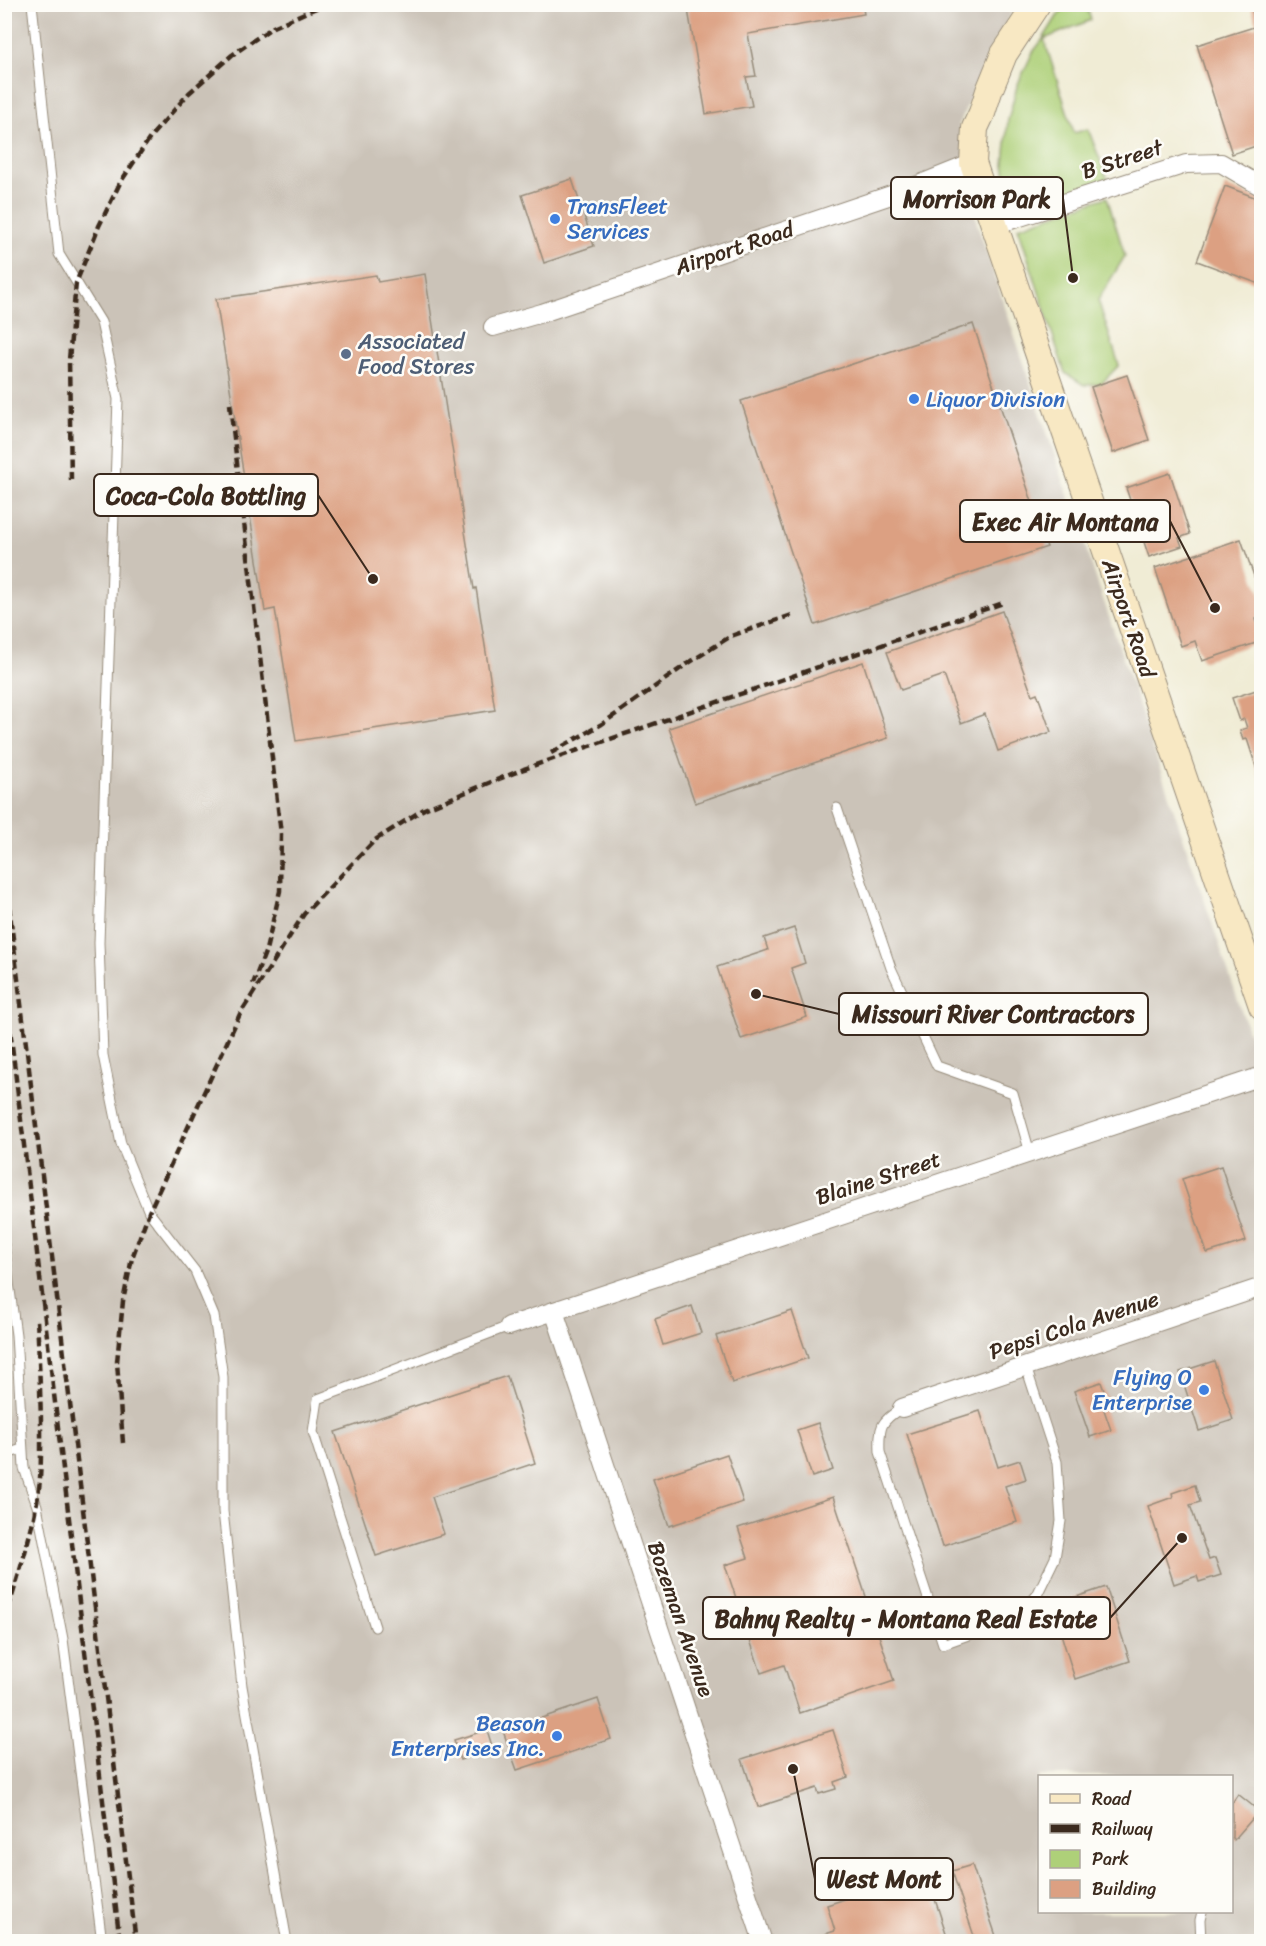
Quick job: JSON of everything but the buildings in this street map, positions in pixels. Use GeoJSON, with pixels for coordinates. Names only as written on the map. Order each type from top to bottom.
{"type":"FeatureCollection","features":[{"type":"Feature","properties":{"kind":"street","name":"Airport Road"},"geometry":{"type":"LineString","coordinates":[[1037,4],[1004,54],[989,91],[975,128],[973,163],[1262,1006]]}},
{"type":"Feature","properties":{"kind":"street","name":"Airport Road"},"geometry":{"type":"LineString","coordinates":[[493,327],[542,313],[872,201],[973,163]]}},
{"type":"Feature","properties":{"kind":"street","name":"B Street"},"geometry":{"type":"LineString","coordinates":[[994,225],[1185,164],[1221,163],[1262,187]]}},
{"type":"Feature","properties":{"kind":"street","name":"Blaine Street"},"geometry":{"type":"LineString","coordinates":[[509,1326],[1262,1076]]}},
{"type":"Feature","properties":{"kind":"street","name":"Pepsi Cola Avenue"},"geometry":{"type":"LineString","coordinates":[[902,1408],[1262,1287]]}},
{"type":"Feature","properties":{"kind":"street","name":"Bozeman Avenue"},"geometry":{"type":"LineString","coordinates":[[554,1311],[630,1546],[763,1941]]}},
{"type":"Feature","properties":{"kind":"lane"},"geometry":{"type":"LineString","coordinates":[[32,4],[59,254],[101,322],[118,399],[99,944],[103,1055],[121,1144],[149,1212],[195,1271],[214,1316],[223,1377],[223,1511],[242,1686],[287,1941]]}},
{"type":"Feature","properties":{"kind":"lane"},"geometry":{"type":"LineString","coordinates":[[837,808],[891,968],[937,1066],[1013,1093],[1030,1153]]}},
{"type":"Feature","properties":{"kind":"lane"},"geometry":{"type":"LineString","coordinates":[[4,1245],[16,1335],[24,1468],[37,1506],[63,1639],[102,1941]]}},
{"type":"Feature","properties":{"kind":"lane"},"geometry":{"type":"LineString","coordinates":[[375,1628],[313,1432],[318,1399],[509,1326]]}},
{"type":"Feature","properties":{"kind":"lane"},"geometry":{"type":"LineString","coordinates":[[902,1408],[887,1417],[879,1432],[880,1452],[943,1644],[1016,1618],[1037,1595],[1055,1558],[1061,1521],[1057,1462],[1026,1366]]}},
{"type":"Feature","properties":{"kind":"lane"},"geometry":{"type":"LineString","coordinates":[[4,1455],[22,1449]]}},
{"type":"Feature","properties":{"kind":"lane"},"geometry":{"type":"LineString","coordinates":[[1201,1941],[1202,1913]]}},
{"type":"Feature","properties":{"kind":"shaded area"},"geometry":{"type":"Polygon","coordinates":[[[5,5],[1017,5],[990,49],[959,125],[977,224],[1261,1069],[1261,1941],[5,1942],[5,5]]]}},
{"type":"Feature","properties":{"kind":"green space"},"geometry":{"type":"Polygon","coordinates":[[[1067,5],[1086,5],[1091,20],[1044,39],[1074,133],[1088,129],[1108,180],[1013,210],[1004,165],[1008,120],[1017,86],[1033,52],[1067,5]]]}},
{"type":"Feature","properties":{"kind":"green space"},"geometry":{"type":"Polygon","coordinates":[[[1107,197],[1125,256],[1098,300],[1119,365],[1101,384],[1084,385],[1065,373],[1018,227],[1107,197]]]}},
{"type":"Feature","properties":{"kind":"railway"},"geometry":{"type":"LineString","coordinates":[[71,480],[69,360],[76,283],[99,226],[120,183],[152,135],[189,93],[232,55],[273,27],[325,4]]}},
{"type":"Feature","properties":{"kind":"railway"},"geometry":{"type":"LineString","coordinates":[[230,404],[281,834],[280,891],[266,950],[253,984]]}},
{"type":"Feature","properties":{"kind":"railway"},"geometry":{"type":"LineString","coordinates":[[123,1443],[117,1362],[123,1301],[132,1258],[149,1212],[240,1014],[304,914],[375,840],[424,809],[524,769],[1003,603]]}},
{"type":"Feature","properties":{"kind":"railway"},"geometry":{"type":"LineString","coordinates":[[551,753],[602,724],[731,636],[792,615]]}},
{"type":"Feature","properties":{"kind":"railway"},"geometry":{"type":"LineString","coordinates":[[4,865],[136,1942]]}},
{"type":"Feature","properties":{"kind":"railway"},"geometry":{"type":"LineString","coordinates":[[4,979],[120,1942]]}},
{"type":"Feature","properties":{"kind":"railway"},"geometry":{"type":"LineString","coordinates":[[4,1622],[29,1536],[39,1486],[41,1421],[37,1320]]}},
{"type":"Feature","properties":{"kind":"place","name":"TransFleet Services"},"geometry":{"type":"Point","coordinates":[555,219]}},
{"type":"Feature","properties":{"kind":"place","name":"Morrison Park"},"geometry":{"type":"Point","coordinates":[1073,278]}},
{"type":"Feature","properties":{"kind":"place","name":"Associated Food Stores"},"geometry":{"type":"Point","coordinates":[346,354]}},
{"type":"Feature","properties":{"kind":"place","name":"Liquor Division"},"geometry":{"type":"Point","coordinates":[914,399]}},
{"type":"Feature","properties":{"kind":"place","name":"Coca-Cola Bottling"},"geometry":{"type":"Point","coordinates":[373,579]}},
{"type":"Feature","properties":{"kind":"place","name":"Exec Air Montana"},"geometry":{"type":"Point","coordinates":[1215,608]}},
{"type":"Feature","properties":{"kind":"place","name":"Missouri River Contractors"},"geometry":{"type":"Point","coordinates":[756,994]}},
{"type":"Feature","properties":{"kind":"place","name":"Flying O Enterprise"},"geometry":{"type":"Point","coordinates":[1204,1390]}},
{"type":"Feature","properties":{"kind":"place","name":"Bahny Realty - Montana Real Estate"},"geometry":{"type":"Point","coordinates":[1182,1538]}},
{"type":"Feature","properties":{"kind":"place","name":"Beason Enterprises Inc."},"geometry":{"type":"Point","coordinates":[557,1736]}},
{"type":"Feature","properties":{"kind":"place","name":"West Mont"},"geometry":{"type":"Point","coordinates":[793,1769]}}]}
